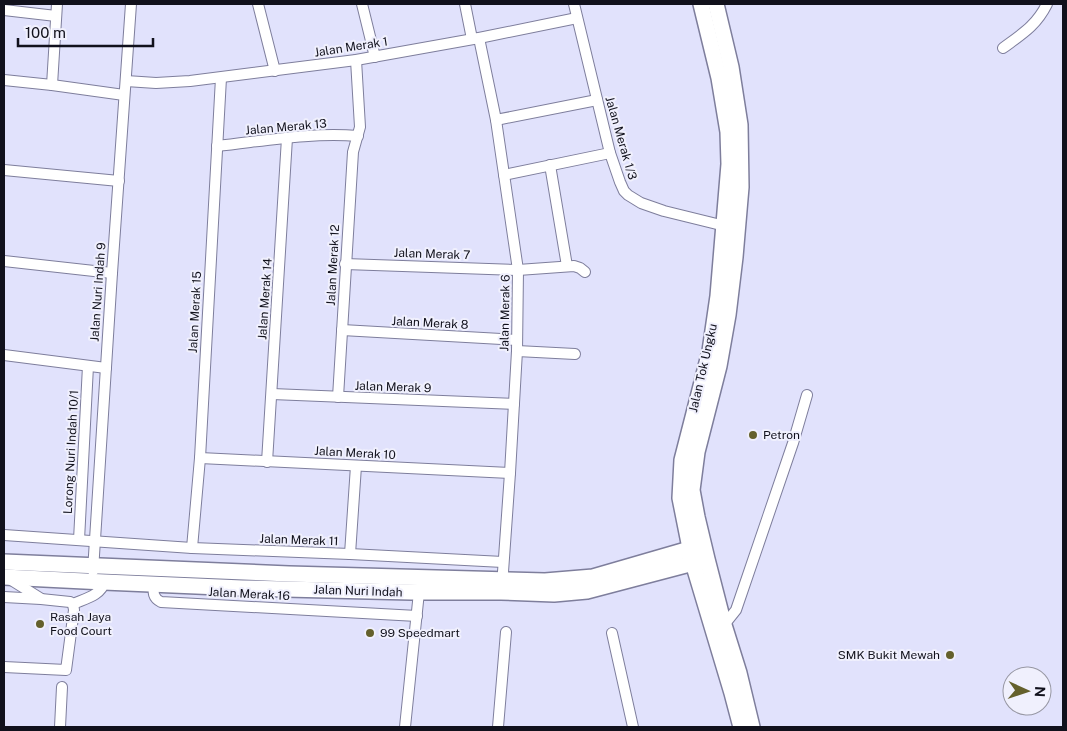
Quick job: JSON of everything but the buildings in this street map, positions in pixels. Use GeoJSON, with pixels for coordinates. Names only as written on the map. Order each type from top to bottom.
{"type":"FeatureCollection","features":[{"type":"Feature","properties":{"kind":"main road","name":"Jalan Tok Ungku"},"geometry":{"type":"LineString","coordinates":[[701,4],[719,78],[728,132],[731,228]]}},
{"type":"Feature","properties":{"kind":"main road","name":"Jalan Tok Ungku"},"geometry":{"type":"LineString","coordinates":[[716,4],[731,68],[740,126],[741,187],[718,296],[710,351],[682,460],[680,498],[724,625],[739,673],[752,727]]}},
{"type":"Feature","properties":{"kind":"main road","name":"Jalan Tok Ungku"},"geometry":{"type":"LineString","coordinates":[[699,554],[740,727]]}},
{"type":"Feature","properties":{"kind":"main road","name":"Jalan Nuri Indah"},"geometry":{"type":"LineString","coordinates":[[4,572],[98,582],[419,592],[593,577],[699,554]]}},
{"type":"Feature","properties":{"kind":"main road","name":"Jalan Nuri Indah"},"geometry":{"type":"LineString","coordinates":[[4,572],[93,566],[289,574],[502,586]]}},
{"type":"Feature","properties":{"kind":"street"},"geometry":{"type":"LineString","coordinates":[[52,85],[56,4]]}},
{"type":"Feature","properties":{"kind":"street","name":"Jalan Nuri Indah 9"},"geometry":{"type":"LineString","coordinates":[[98,582],[93,566],[94,541],[131,4]]}},
{"type":"Feature","properties":{"kind":"street"},"geometry":{"type":"LineString","coordinates":[[258,4],[275,71]]}},
{"type":"Feature","properties":{"kind":"street"},"geometry":{"type":"LineString","coordinates":[[362,4],[376,57]]}},
{"type":"Feature","properties":{"kind":"street","name":"Jalan Merak 6"},"geometry":{"type":"LineString","coordinates":[[465,4],[476,39],[496,120],[518,270],[517,346],[502,586]]}},
{"type":"Feature","properties":{"kind":"street","name":"Jalan Merak 1/3"},"geometry":{"type":"LineString","coordinates":[[574,4],[610,153],[624,191],[641,202],[664,211],[731,228]]}},
{"type":"Feature","properties":{"kind":"street"},"geometry":{"type":"LineString","coordinates":[[1003,48],[1033,25],[1047,4]]}},
{"type":"Feature","properties":{"kind":"street"},"geometry":{"type":"LineString","coordinates":[[4,10],[56,16]]}},
{"type":"Feature","properties":{"kind":"street","name":"Jalan Merak 1"},"geometry":{"type":"LineString","coordinates":[[126,81],[156,83],[221,78],[356,60],[476,39],[578,18]]}},
{"type":"Feature","properties":{"kind":"street","name":"Jalan Merak 12"},"geometry":{"type":"LineString","coordinates":[[338,397],[353,152],[360,127],[356,60]]}},
{"type":"Feature","properties":{"kind":"street","name":"Jalan Merak 15"},"geometry":{"type":"LineString","coordinates":[[192,548],[200,458],[221,78]]}},
{"type":"Feature","properties":{"kind":"street"},"geometry":{"type":"LineString","coordinates":[[4,80],[124,95]]}},
{"type":"Feature","properties":{"kind":"street"},"geometry":{"type":"LineString","coordinates":[[496,120],[597,100]]}},
{"type":"Feature","properties":{"kind":"street","name":"Jalan Merak 13"},"geometry":{"type":"LineString","coordinates":[[217,146],[287,138],[339,135],[358,136]]}},
{"type":"Feature","properties":{"kind":"street","name":"Jalan Merak 14"},"geometry":{"type":"LineString","coordinates":[[267,462],[287,138]]}},
{"type":"Feature","properties":{"kind":"street"},"geometry":{"type":"LineString","coordinates":[[504,175],[610,153]]}},
{"type":"Feature","properties":{"kind":"street"},"geometry":{"type":"LineString","coordinates":[[550,165],[567,266],[574,266],[585,272]]}},
{"type":"Feature","properties":{"kind":"street"},"geometry":{"type":"LineString","coordinates":[[4,170],[119,181]]}},
{"type":"Feature","properties":{"kind":"street"},"geometry":{"type":"LineString","coordinates":[[4,261],[112,273]]}},
{"type":"Feature","properties":{"kind":"street","name":"Jalan Merak 7"},"geometry":{"type":"LineString","coordinates":[[345,264],[518,270],[567,266]]}},
{"type":"Feature","properties":{"kind":"street","name":"Jalan Merak 8"},"geometry":{"type":"LineString","coordinates":[[342,330],[517,346],[576,354]]}},
{"type":"Feature","properties":{"kind":"street"},"geometry":{"type":"LineString","coordinates":[[4,354],[106,368]]}},
{"type":"Feature","properties":{"kind":"street","name":"Lorong Nuri Indah 10/1"},"geometry":{"type":"LineString","coordinates":[[79,540],[88,366]]}},
{"type":"Feature","properties":{"kind":"street","name":"Jalan Merak 9"},"geometry":{"type":"LineString","coordinates":[[272,394],[514,404]]}},
{"type":"Feature","properties":{"kind":"street"},"geometry":{"type":"LineString","coordinates":[[724,625],[736,610],[793,443],[806,395]]}},
{"type":"Feature","properties":{"kind":"street","name":"Jalan Merak 10"},"geometry":{"type":"LineString","coordinates":[[200,458],[510,473]]}},
{"type":"Feature","properties":{"kind":"street"},"geometry":{"type":"LineString","coordinates":[[350,554],[356,466]]}},
{"type":"Feature","properties":{"kind":"street","name":"Jalan Merak 11"},"geometry":{"type":"LineString","coordinates":[[4,535],[192,548],[503,562]]}},
{"type":"Feature","properties":{"kind":"street"},"geometry":{"type":"LineString","coordinates":[[4,572],[41,599]]}},
{"type":"Feature","properties":{"kind":"street"},"geometry":{"type":"LineString","coordinates":[[4,598],[41,599],[70,602],[73,604],[97,594],[101,590],[98,582]]}},
{"type":"Feature","properties":{"kind":"street","name":"Jalan Merak 16"},"geometry":{"type":"LineString","coordinates":[[154,584],[154,597],[161,602],[417,616]]}},
{"type":"Feature","properties":{"kind":"street"},"geometry":{"type":"LineString","coordinates":[[405,727],[419,592]]}},
{"type":"Feature","properties":{"kind":"street"},"geometry":{"type":"LineString","coordinates":[[4,667],[66,670],[74,610],[73,604]]}},
{"type":"Feature","properties":{"kind":"street"},"geometry":{"type":"LineString","coordinates":[[498,727],[506,632]]}},
{"type":"Feature","properties":{"kind":"street"},"geometry":{"type":"LineString","coordinates":[[612,633],[633,727]]}},
{"type":"Feature","properties":{"kind":"street"},"geometry":{"type":"LineString","coordinates":[[60,727],[62,687]]}},
{"type":"Feature","properties":{"kind":"place","name":"Petron"},"geometry":{"type":"Point","coordinates":[753,435]}},
{"type":"Feature","properties":{"kind":"place","name":"Rasah Jaya Food Court"},"geometry":{"type":"Point","coordinates":[40,624]}},
{"type":"Feature","properties":{"kind":"place","name":"99 Speedmart"},"geometry":{"type":"Point","coordinates":[370,633]}},
{"type":"Feature","properties":{"kind":"place","name":"SMK Bukit Mewah"},"geometry":{"type":"Point","coordinates":[950,655]}}]}
